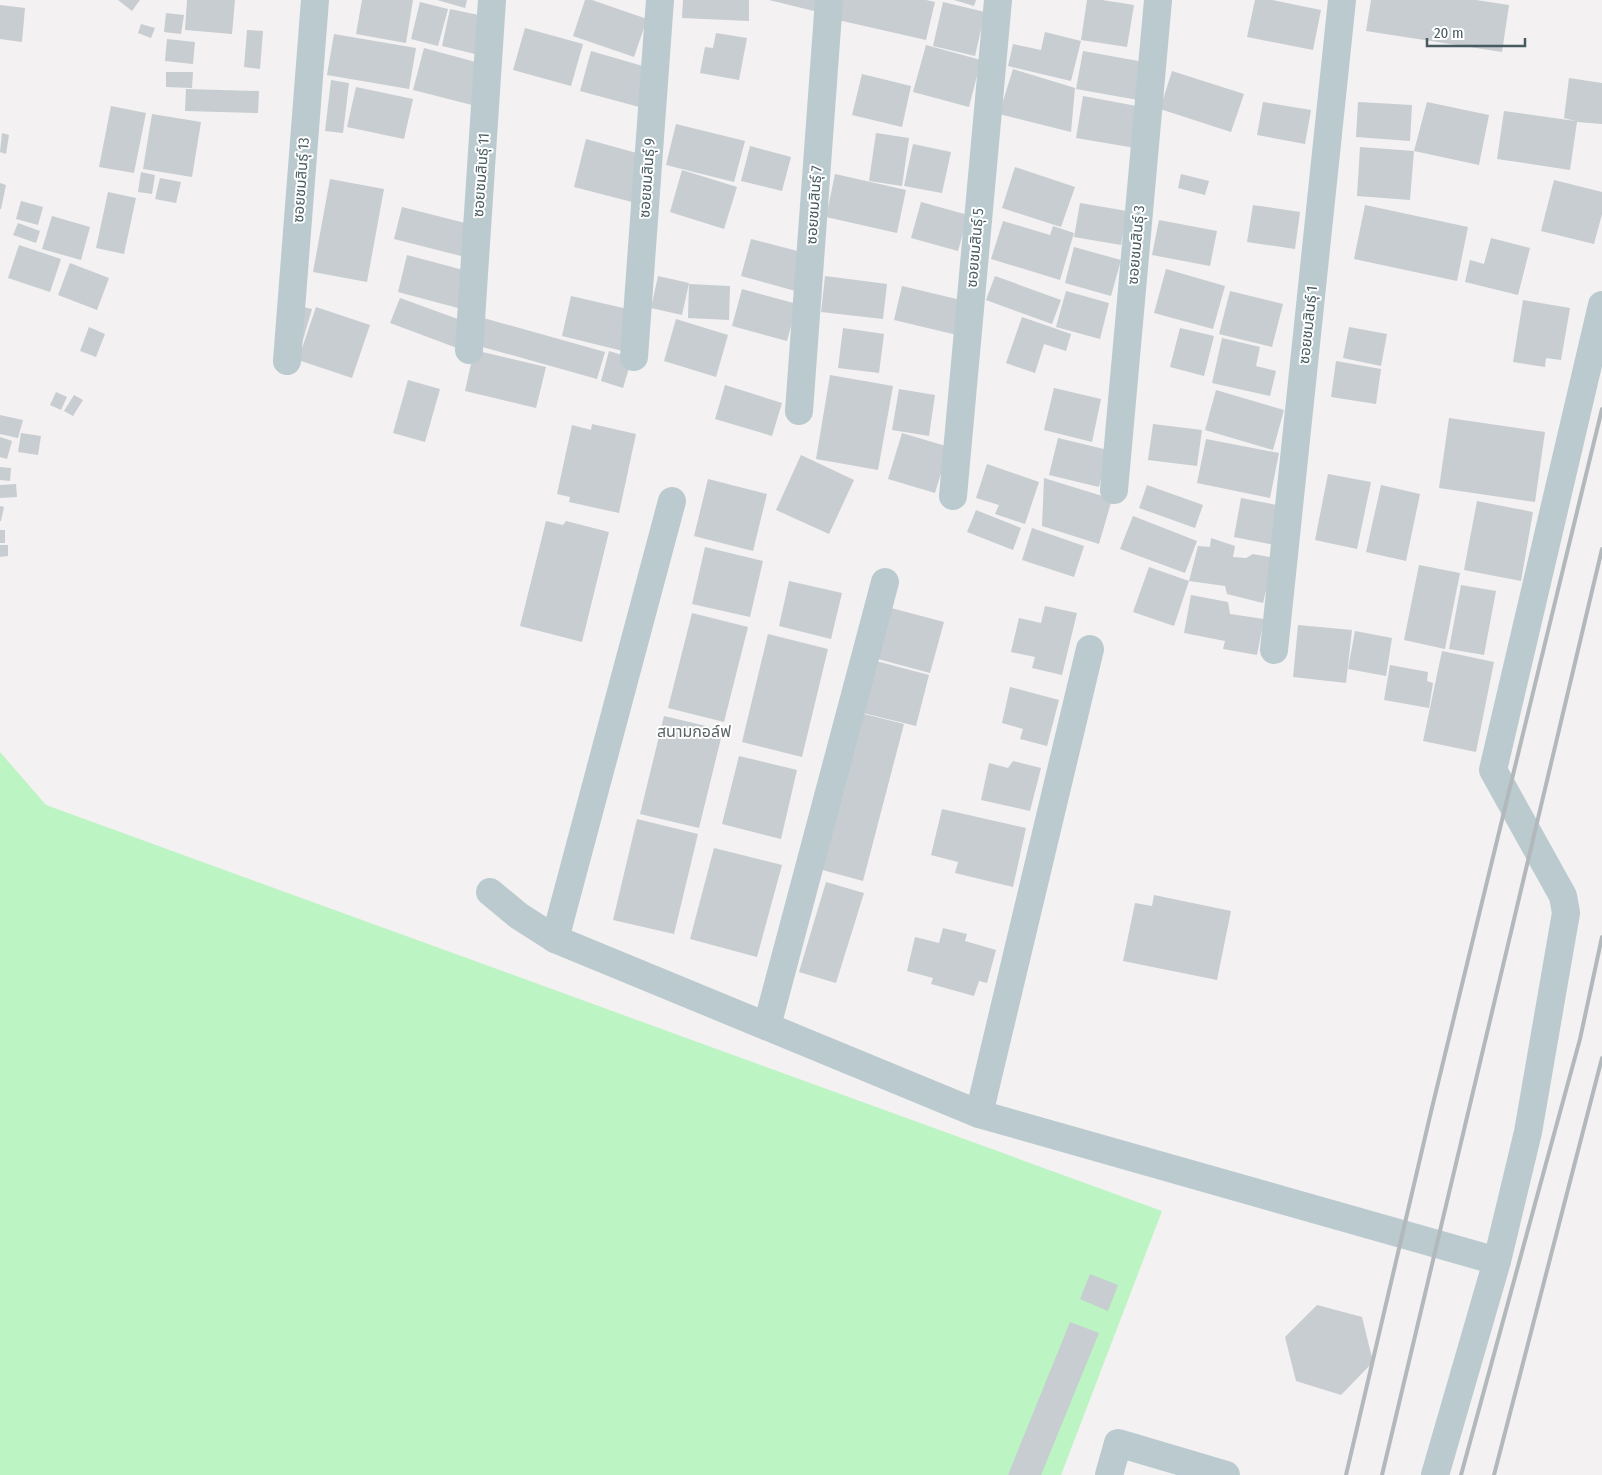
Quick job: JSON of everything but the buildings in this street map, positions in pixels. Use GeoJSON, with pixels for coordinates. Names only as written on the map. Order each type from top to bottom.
{"type":"FeatureCollection","features":[{"type":"Feature","properties":{"kind":"street","name":"ซอยชมสินธุ์ 13"},"geometry":{"type":"LineString","coordinates":[[287,361],[315,0]]}},
{"type":"Feature","properties":{"kind":"street","name":"ซอยชมสินธุ์ 11"},"geometry":{"type":"LineString","coordinates":[[469,350],[492,0]]}},
{"type":"Feature","properties":{"kind":"street","name":"ซอยชมสินธุ์ 9"},"geometry":{"type":"LineString","coordinates":[[634,357],[660,0]]}},
{"type":"Feature","properties":{"kind":"street","name":"ซอยชมสินธุ์ 7"},"geometry":{"type":"LineString","coordinates":[[799,411],[829,0]]}},
{"type":"Feature","properties":{"kind":"street","name":"ซอยชมสินธุ์ 5"},"geometry":{"type":"LineString","coordinates":[[953,496],[998,0]]}},
{"type":"Feature","properties":{"kind":"street","name":"ซอยชมสินธุ์ 3"},"geometry":{"type":"LineString","coordinates":[[1114,490],[1158,0]]}},
{"type":"Feature","properties":{"kind":"street","name":"ซอยชมสินธุ์ 1"},"geometry":{"type":"LineString","coordinates":[[1274,650],[1342,0]]}},
{"type":"Feature","properties":{"kind":"street"},"geometry":{"type":"LineString","coordinates":[[1435,1475],[1497,1261],[1528,1132],[1566,913],[1563,896],[1493,770],[1602,305]]}},
{"type":"Feature","properties":{"kind":"street"},"geometry":{"type":"LineString","coordinates":[[555,938],[672,501]]}},
{"type":"Feature","properties":{"kind":"street"},"geometry":{"type":"LineString","coordinates":[[767,1026],[885,582]]}},
{"type":"Feature","properties":{"kind":"street"},"geometry":{"type":"LineString","coordinates":[[979,1114],[1090,649]]}},
{"type":"Feature","properties":{"kind":"street"},"geometry":{"type":"LineString","coordinates":[[490,892],[518,916],[555,938],[979,1114],[1497,1261]]}},
{"type":"Feature","properties":{"kind":"street"},"geometry":{"type":"LineString","coordinates":[[1109,1475],[1118,1443],[1226,1475]]}},
{"type":"Feature","properties":{"kind":"green space"},"geometry":{"type":"Polygon","coordinates":[[[0,752],[46,805],[1162,1211],[1061,1475],[0,1475],[0,752]]]}},
{"type":"Feature","properties":{"kind":"railway"},"geometry":{"type":"LineString","coordinates":[[1346,1475],[1430,1116],[1602,409]]}},
{"type":"Feature","properties":{"kind":"railway"},"geometry":{"type":"LineString","coordinates":[[1382,1475],[1602,549]]}},
{"type":"Feature","properties":{"kind":"railway"},"geometry":{"type":"LineString","coordinates":[[1461,1475],[1580,1039],[1602,937]]}},
{"type":"Feature","properties":{"kind":"railway"},"geometry":{"type":"LineString","coordinates":[[1494,1475],[1602,1058]]}},
{"type":"Feature","properties":{"kind":"district","name":"สนามกอล์ฟ"},"geometry":{"type":"Point","coordinates":[694,731]}}]}
